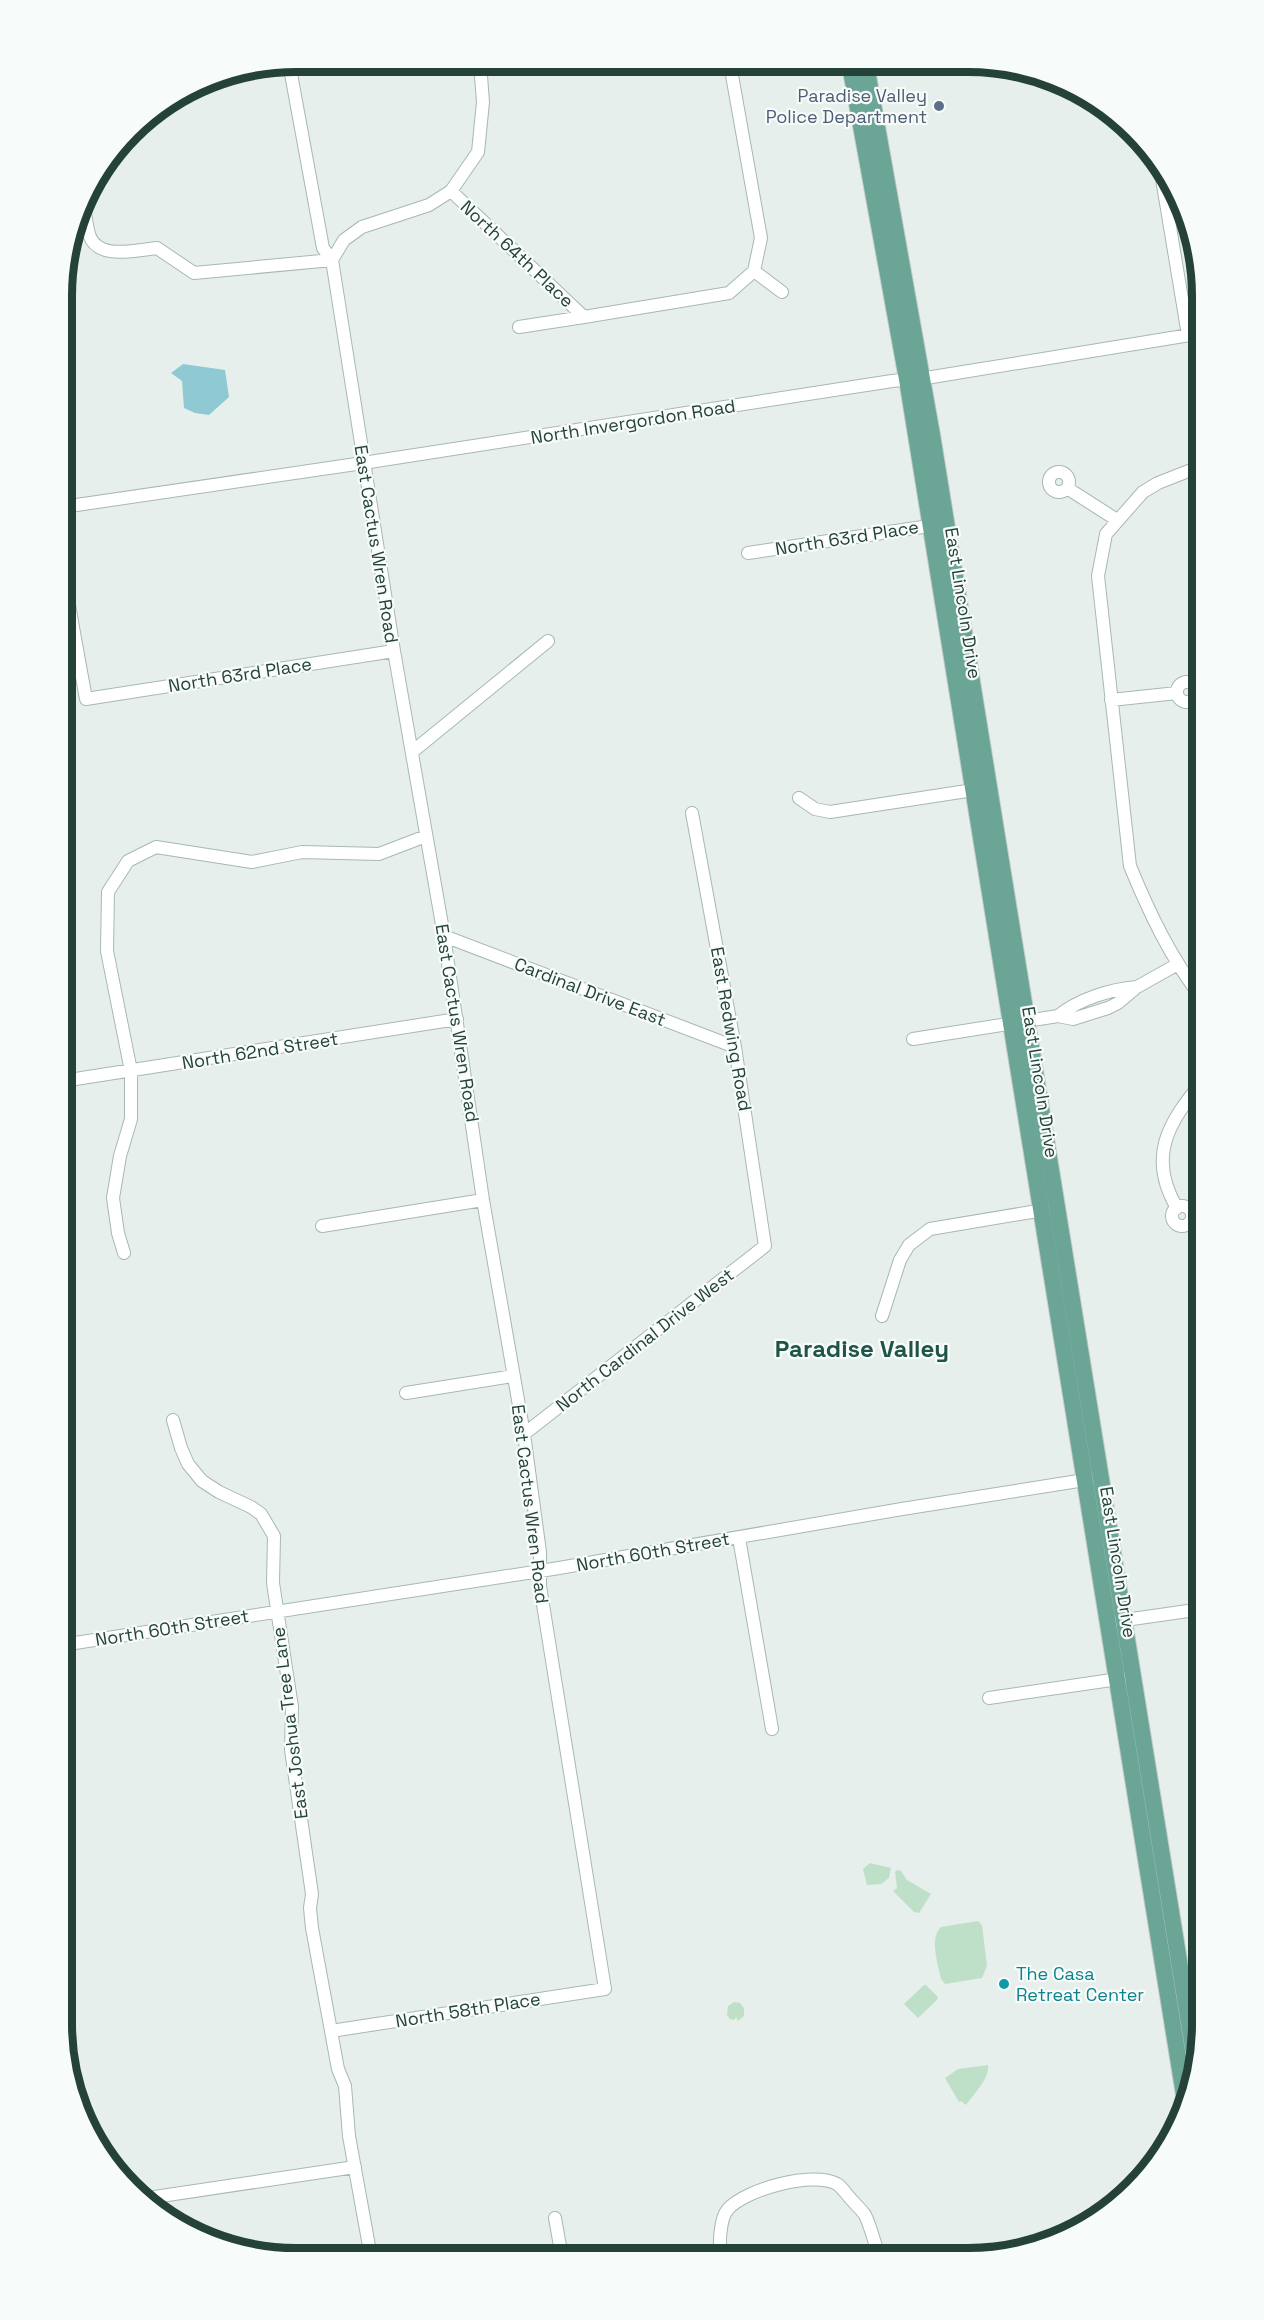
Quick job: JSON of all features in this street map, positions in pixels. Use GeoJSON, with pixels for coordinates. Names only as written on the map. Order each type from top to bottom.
{"type":"FeatureCollection","features":[{"type":"Feature","properties":{"kind":"main road","name":"East Lincoln Drive"},"geometry":{"type":"LineString","coordinates":[[852,72],[886,218]]}},
{"type":"Feature","properties":{"kind":"main road","name":"East Lincoln Drive"},"geometry":{"type":"LineString","coordinates":[[867,72],[886,218],[915,378],[1093,1479],[1183,2086]]}},
{"type":"Feature","properties":{"kind":"main road","name":"East Lincoln Drive"},"geometry":{"type":"LineString","coordinates":[[1124,1678],[1192,2042]]}},
{"type":"Feature","properties":{"kind":"street","name":"East Cactus Wren Road"},"geometry":{"type":"LineString","coordinates":[[291,72],[323,248],[332,260],[394,651],[458,1019],[483,1200],[524,1434],[540,1552],[542,1597],[605,1989]]}},
{"type":"Feature","properties":{"kind":"street"},"geometry":{"type":"LineString","coordinates":[[86,218],[90,236],[100,248],[115,252],[157,248],[194,273],[332,260],[344,240],[362,227],[429,205],[451,191],[478,152],[483,102],[481,72]]}},
{"type":"Feature","properties":{"kind":"street"},"geometry":{"type":"LineString","coordinates":[[731,72],[761,238],[754,271],[782,292]]}},
{"type":"Feature","properties":{"kind":"street"},"geometry":{"type":"LineString","coordinates":[[1162,184],[1188,335]]}},
{"type":"Feature","properties":{"kind":"street","name":"North 64th Place"},"geometry":{"type":"LineString","coordinates":[[451,191],[584,317]]}},
{"type":"Feature","properties":{"kind":"street","name":"North 64th Place"},"geometry":{"type":"LineString","coordinates":[[519,327],[729,293],[754,271]]}},
{"type":"Feature","properties":{"kind":"street","name":"North Invergordon Road"},"geometry":{"type":"LineString","coordinates":[[72,506],[1192,334]]}},
{"type":"Feature","properties":{"kind":"street"},"geometry":{"type":"LineString","coordinates":[[1192,470],[1158,483],[1143,492],[1117,520],[1106,534],[1098,576],[1130,866],[1144,901],[1178,964],[1192,984]]}},
{"type":"Feature","properties":{"kind":"street"},"geometry":{"type":"LineString","coordinates":[[1067,488],[1117,520]]}},
{"type":"Feature","properties":{"kind":"street","name":"North 63rd Place"},"geometry":{"type":"LineString","coordinates":[[748,553],[938,524]]}},
{"type":"Feature","properties":{"kind":"street","name":"North 63rd Place"},"geometry":{"type":"LineString","coordinates":[[72,622],[86,699],[394,651]]}},
{"type":"Feature","properties":{"kind":"street"},"geometry":{"type":"LineString","coordinates":[[412,752],[548,641]]}},
{"type":"Feature","properties":{"kind":"street"},"geometry":{"type":"LineString","coordinates":[[1111,700],[1177,693]]}},
{"type":"Feature","properties":{"kind":"street"},"geometry":{"type":"LineString","coordinates":[[800,798],[815,809],[830,812],[982,788]]}},
{"type":"Feature","properties":{"kind":"street","name":"East Redwing Road"},"geometry":{"type":"LineString","coordinates":[[692,813],[735,1047],[765,1246]]}},
{"type":"Feature","properties":{"kind":"street"},"geometry":{"type":"LineString","coordinates":[[124,1253],[118,1233],[113,1198],[120,1156],[131,1119],[131,1071],[107,951],[108,892],[128,861],[156,847],[252,862],[302,852],[379,854],[426,836]]}},
{"type":"Feature","properties":{"kind":"street","name":"Cardinal Drive East"},"geometry":{"type":"LineString","coordinates":[[444,936],[735,1047]]}},
{"type":"Feature","properties":{"kind":"street"},"geometry":{"type":"LineString","coordinates":[[913,1039],[1058,1016],[1073,1019],[1095,1013],[1118,1003],[1137,987],[1178,964]]}},
{"type":"Feature","properties":{"kind":"street","name":"North 62nd Street"},"geometry":{"type":"LineString","coordinates":[[72,1080],[458,1019]]}},
{"type":"Feature","properties":{"kind":"street"},"geometry":{"type":"LineString","coordinates":[[1177,1208],[1168,1194],[1162,1173],[1164,1145],[1175,1117],[1192,1095]]}},
{"type":"Feature","properties":{"kind":"street"},"geometry":{"type":"LineString","coordinates":[[322,1226],[483,1200]]}},
{"type":"Feature","properties":{"kind":"street"},"geometry":{"type":"LineString","coordinates":[[882,1316],[900,1260],[909,1245],[924,1233],[942,1226],[1050,1209]]}},
{"type":"Feature","properties":{"kind":"street","name":"North Cardinal Drive West"},"geometry":{"type":"LineString","coordinates":[[524,1434],[765,1246]]}},
{"type":"Feature","properties":{"kind":"street"},"geometry":{"type":"LineString","coordinates":[[406,1393],[513,1376]]}},
{"type":"Feature","properties":{"kind":"street","name":"East Joshua Tree Lane"},"geometry":{"type":"LineString","coordinates":[[173,1420],[188,1464],[202,1481],[261,1514],[269,1524],[274,1536],[273,1583],[292,1707],[291,1750],[312,1894],[310,1908],[312,1928],[338,2069],[337,2087],[342,2120],[349,2136],[369,2248]]}},
{"type":"Feature","properties":{"kind":"street","name":"North 60th Street"},"geometry":{"type":"LineString","coordinates":[[72,1643],[540,1571],[1093,1479]]}},
{"type":"Feature","properties":{"kind":"street"},"geometry":{"type":"LineString","coordinates":[[740,1538],[772,1729]]}},
{"type":"Feature","properties":{"kind":"street"},"geometry":{"type":"LineString","coordinates":[[1115,1621],[1192,1610]]}},
{"type":"Feature","properties":{"kind":"street"},"geometry":{"type":"LineString","coordinates":[[989,1698],[1124,1678]]}},
{"type":"Feature","properties":{"kind":"street","name":"North 58th Place"},"geometry":{"type":"LineString","coordinates":[[331,2031],[605,1989]]}},
{"type":"Feature","properties":{"kind":"street"},"geometry":{"type":"LineString","coordinates":[[154,2197],[355,2167]]}},
{"type":"Feature","properties":{"kind":"street"},"geometry":{"type":"LineString","coordinates":[[719,2248],[720,2231],[728,2209],[749,2195],[803,2179],[822,2180],[838,2185],[865,2215],[876,2248]]}},
{"type":"Feature","properties":{"kind":"street"},"geometry":{"type":"LineString","coordinates":[[555,2218],[560,2248]]}},
{"type":"Feature","properties":{"kind":"green space"},"geometry":{"type":"Polygon","coordinates":[[[870,1863],[891,1868],[889,1878],[881,1884],[867,1885],[863,1869],[870,1863]]]}},
{"type":"Feature","properties":{"kind":"green space"},"geometry":{"type":"Polygon","coordinates":[[[901,1871],[907,1880],[931,1894],[919,1913],[914,1912],[893,1891],[897,1888],[895,1872],[901,1871]]]}},
{"type":"Feature","properties":{"kind":"green space"},"geometry":{"type":"Polygon","coordinates":[[[978,1921],[982,1925],[987,1966],[982,1978],[945,1984],[941,1979],[935,1951],[937,1932],[941,1927],[978,1921]]]}},
{"type":"Feature","properties":{"kind":"green space"},"geometry":{"type":"Polygon","coordinates":[[[924,1985],[938,1997],[918,2018],[904,2004],[924,1985]]]}},
{"type":"Feature","properties":{"kind":"green space"},"geometry":{"type":"Polygon","coordinates":[[[734,2002],[740,2003],[744,2008],[744,2016],[738,2021],[736,2017],[734,2020],[727,2015],[728,2006],[734,2002]]]}},
{"type":"Feature","properties":{"kind":"green space"},"geometry":{"type":"Polygon","coordinates":[[[988,2065],[987,2075],[977,2091],[966,2105],[959,2102],[945,2078],[958,2069],[988,2065]]]}},
{"type":"Feature","properties":{"kind":"water"},"geometry":{"type":"Polygon","coordinates":[[[183,364],[225,370],[229,397],[209,415],[195,413],[184,408],[182,381],[171,373],[183,364]]]}},
{"type":"Feature","properties":{"kind":"place","name":"Paradise Valley Police Department"},"geometry":{"type":"Point","coordinates":[939,106]}},
{"type":"Feature","properties":{"kind":"place","name":"The Casa Retreat Center"},"geometry":{"type":"Point","coordinates":[1004,1984]}},
{"type":"Feature","properties":{"kind":"district","name":"Paradise Valley"},"geometry":{"type":"Point","coordinates":[862,1349]}}]}
